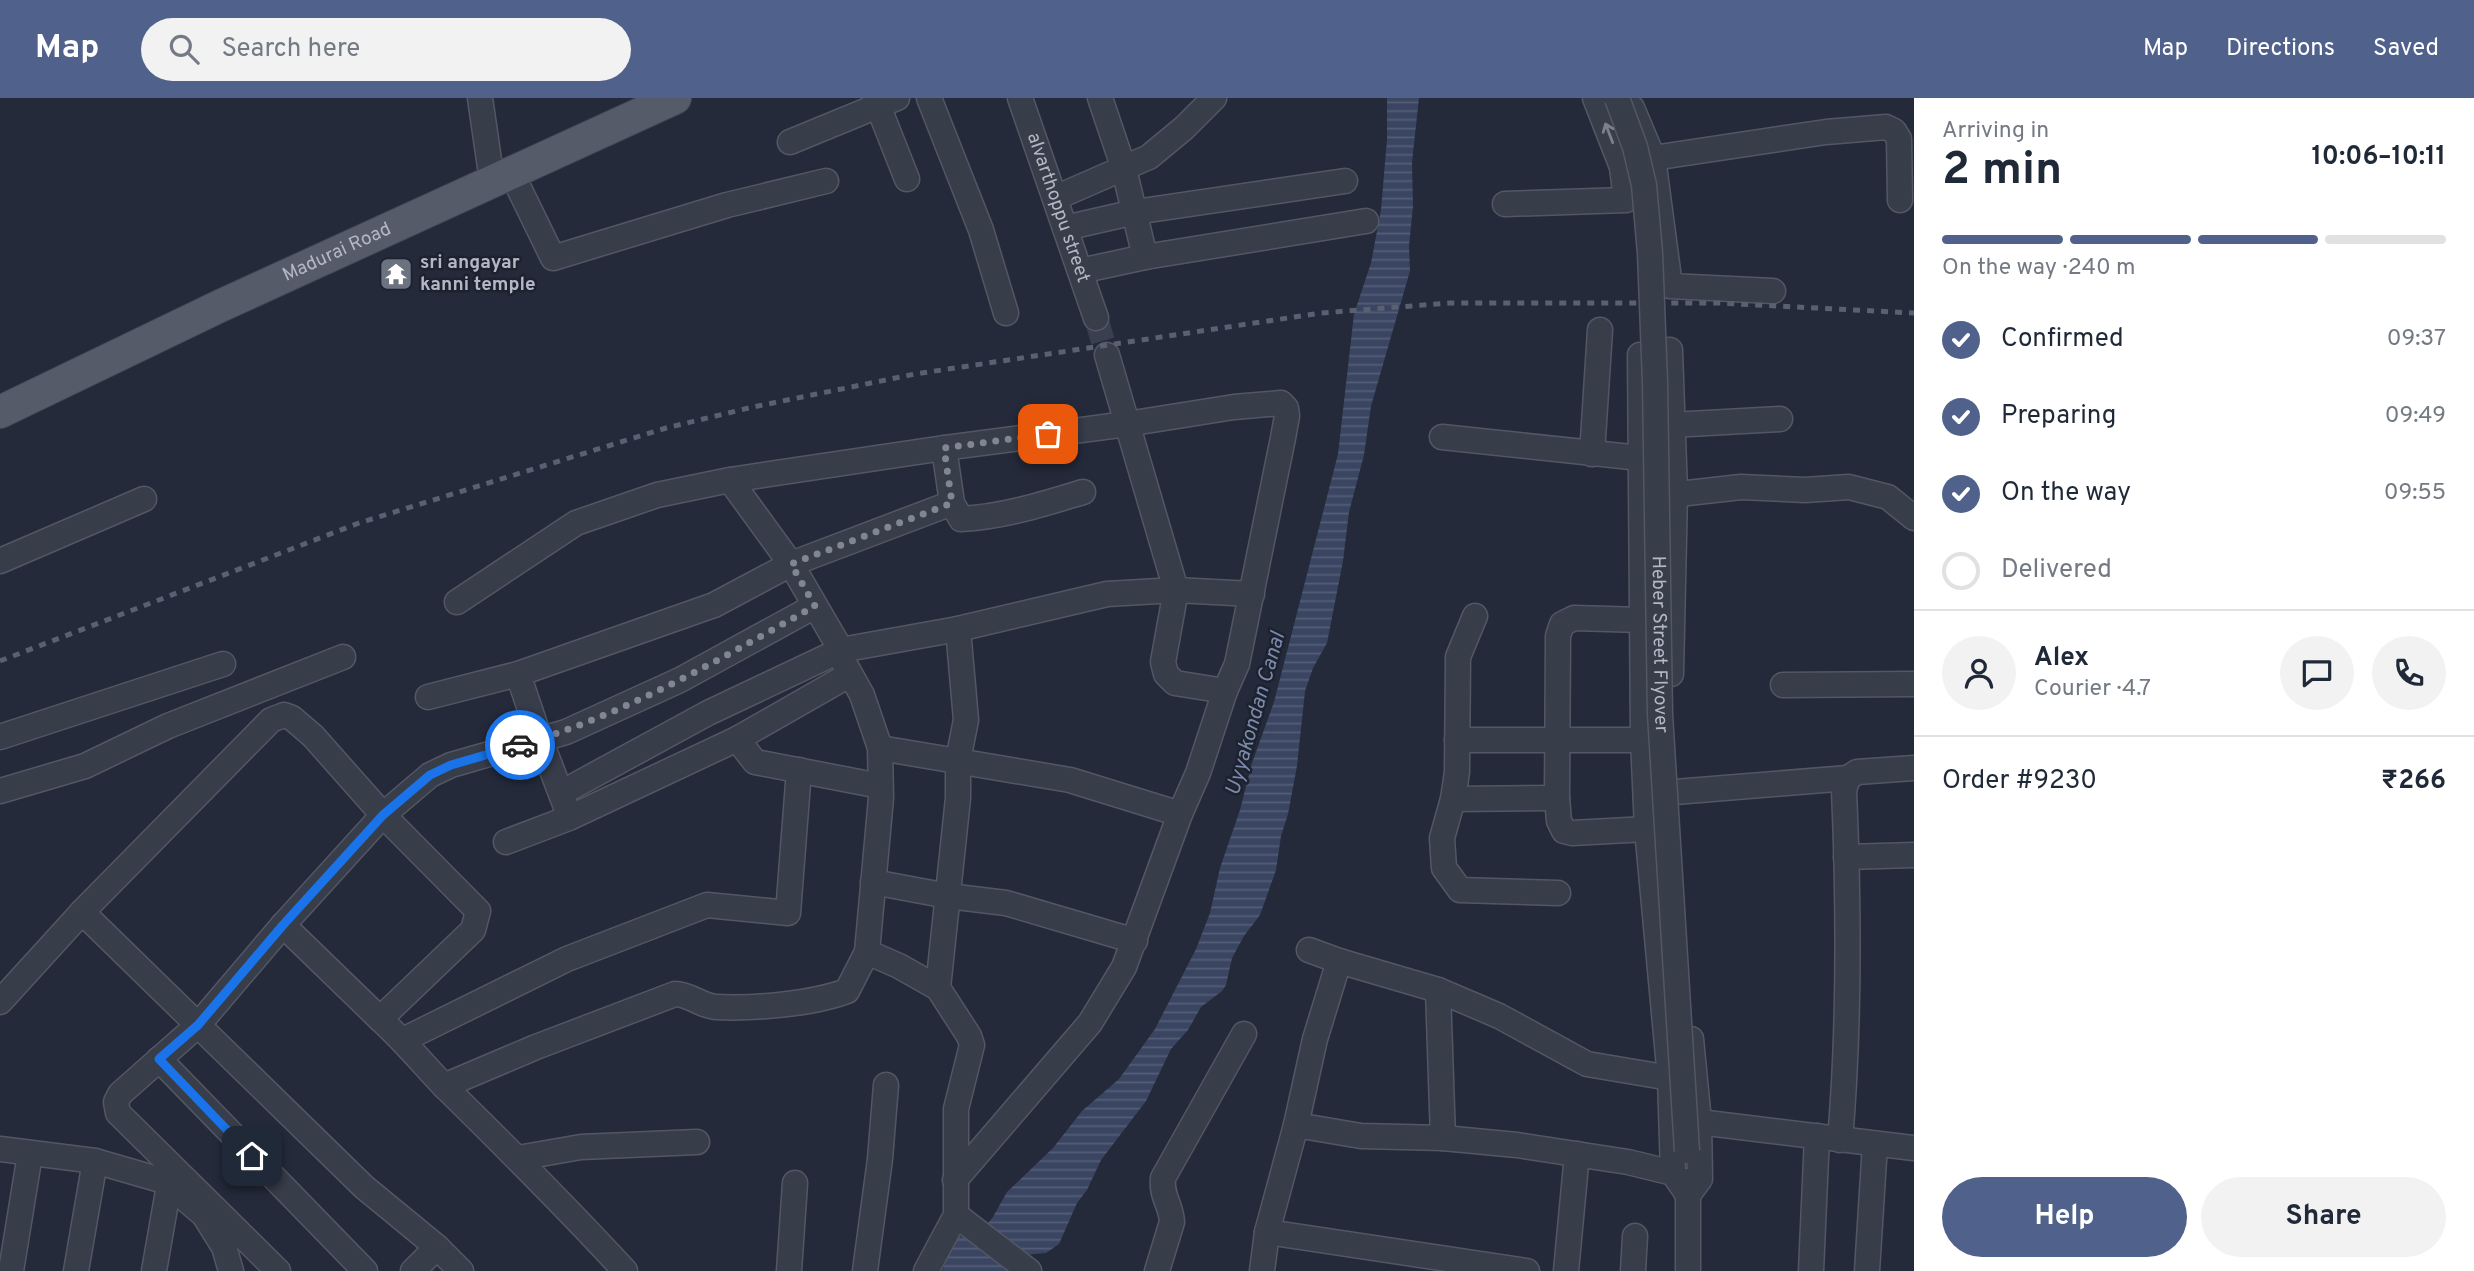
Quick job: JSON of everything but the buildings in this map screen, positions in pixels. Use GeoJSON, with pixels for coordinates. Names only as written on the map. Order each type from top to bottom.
{"type":"FeatureCollection","features":[{"type":"Feature","properties":{"kind":"main road","name":"Madurai Road"},"geometry":{"type":"LineString","coordinates":[[0,412],[220,306],[675,98]]}},
{"type":"Feature","properties":{"kind":"street"},"geometry":{"type":"LineString","coordinates":[[480,98],[502,178],[553,258],[727,205],[826,181]]}},
{"type":"Feature","properties":{"kind":"street"},"geometry":{"type":"LineString","coordinates":[[929,98],[981,230],[1006,313]]}},
{"type":"Feature","properties":{"kind":"street","name":"alvarthoppu street"},"geometry":{"type":"LineString","coordinates":[[1020,98],[1096,318]]}},
{"type":"Feature","properties":{"kind":"street"},"geometry":{"type":"LineString","coordinates":[[1100,98],[1124,169],[1144,257]]}},
{"type":"Feature","properties":{"kind":"street"},"geometry":{"type":"LineString","coordinates":[[1055,198],[1149,157],[1214,98]]}},
{"type":"Feature","properties":{"kind":"street"},"geometry":{"type":"LineString","coordinates":[[1505,204],[1626,200],[1622,167],[1595,98]]}},
{"type":"Feature","properties":{"kind":"street","name":"Heber Street Flyover"},"geometry":{"type":"LineString","coordinates":[[1617,98],[1635,147],[1644,185],[1650,253],[1655,382],[1660,714],[1688,1151],[1688,1271]]}},
{"type":"Feature","properties":{"kind":"street"},"geometry":{"type":"LineString","coordinates":[[1628,98],[1653,158],[1670,286],[1773,292]]}},
{"type":"Feature","properties":{"kind":"street"},"geometry":{"type":"LineString","coordinates":[[790,142],[883,100],[907,179]]}},
{"type":"Feature","properties":{"kind":"street"},"geometry":{"type":"LineString","coordinates":[[1622,167],[1653,158],[1826,132],[1886,127],[1894,131],[1899,139],[1900,200]]}},
{"type":"Feature","properties":{"kind":"street"},"geometry":{"type":"LineString","coordinates":[[1065,228],[1135,212],[1345,181]]}},
{"type":"Feature","properties":{"kind":"street"},"geometry":{"type":"LineString","coordinates":[[1080,271],[1144,257],[1366,221]]}},
{"type":"Feature","properties":{"kind":"street"},"geometry":{"type":"LineString","coordinates":[[1592,454],[1600,330]]}},
{"type":"Feature","properties":{"kind":"street"},"geometry":{"type":"LineString","coordinates":[[1640,355],[1643,740],[1647,829],[1670,1078],[1673,1173],[1688,1195],[1700,1179],[1699,1122],[1671,709],[1675,493],[1670,350]]}},
{"type":"Feature","properties":{"kind":"street"},"geometry":{"type":"LineString","coordinates":[[1107,355],[1176,590],[1163,662],[1166,674],[1175,683],[1225,691]]}},
{"type":"Feature","properties":{"kind":"street"},"geometry":{"type":"LineString","coordinates":[[457,602],[576,523],[657,495],[730,480],[944,448],[1127,425],[1234,407],[1281,404],[1286,408],[1283,438],[1237,664],[1135,942],[1124,967],[1090,1023],[956,1180]]}},
{"type":"Feature","properties":{"kind":"street"},"geometry":{"type":"LineString","coordinates":[[1671,425],[1780,419]]}},
{"type":"Feature","properties":{"kind":"street"},"geometry":{"type":"LineString","coordinates":[[1442,437],[1640,458]]}},
{"type":"Feature","properties":{"kind":"street"},"geometry":{"type":"LineString","coordinates":[[944,448],[952,503],[961,519],[981,518],[1031,508],[1083,492]]}},
{"type":"Feature","properties":{"kind":"street"},"geometry":{"type":"LineString","coordinates":[[444,1086],[536,1047],[675,994],[683,994],[716,1007],[826,999],[847,991],[867,953],[880,786],[880,748],[862,695],[842,661],[841,650],[791,564],[730,480]]}},
{"type":"Feature","properties":{"kind":"street"},"geometry":{"type":"LineString","coordinates":[[1640,500],[1675,493],[1741,487],[1805,490],[1849,487],[1888,497],[1914,517]]}},
{"type":"Feature","properties":{"kind":"street"},"geometry":{"type":"LineString","coordinates":[[0,561],[144,499]]}},
{"type":"Feature","properties":{"kind":"street"},"geometry":{"type":"LineString","coordinates":[[428,697],[518,674],[714,604],[791,564],[952,503]]}},
{"type":"Feature","properties":{"kind":"street"},"geometry":{"type":"LineString","coordinates":[[561,793],[708,713],[841,650],[958,629],[1107,594],[1176,590],[1252,594]]}},
{"type":"Feature","properties":{"kind":"street"},"geometry":{"type":"LineString","coordinates":[[278,1271],[118,1113],[116,1102],[120,1094],[198,1025],[283,925],[383,815],[430,775],[451,765],[566,732],[680,680],[815,606]]}},
{"type":"Feature","properties":{"kind":"street"},"geometry":{"type":"LineString","coordinates":[[1475,616],[1458,657],[1457,772],[1442,838],[1444,869],[1460,890],[1558,893]]}},
{"type":"Feature","properties":{"kind":"street"},"geometry":{"type":"LineString","coordinates":[[1642,620],[1574,618],[1562,624],[1558,636],[1557,798],[1559,821],[1564,831],[1572,833],[1647,829]]}},
{"type":"Feature","properties":{"kind":"street"},"geometry":{"type":"LineString","coordinates":[[938,989],[958,798],[958,760],[966,720],[958,629]]}},
{"type":"Feature","properties":{"kind":"street"},"geometry":{"type":"LineString","coordinates":[[0,791],[85,766],[168,726],[343,657]]}},
{"type":"Feature","properties":{"kind":"street"},"geometry":{"type":"LineString","coordinates":[[0,737],[223,664]]}},
{"type":"Feature","properties":{"kind":"street"},"geometry":{"type":"LineString","coordinates":[[518,674],[569,818]]}},
{"type":"Feature","properties":{"kind":"street"},"geometry":{"type":"LineString","coordinates":[[506,842],[569,818],[737,739],[849,674]]}},
{"type":"Feature","properties":{"kind":"street"},"geometry":{"type":"LineString","coordinates":[[1783,685],[1914,684]]}},
{"type":"Feature","properties":{"kind":"street"},"geometry":{"type":"LineString","coordinates":[[0,1002],[82,912],[271,720],[284,715],[292,718],[313,736],[383,815],[478,911],[472,930],[380,1018]]}},
{"type":"Feature","properties":{"kind":"street"},"geometry":{"type":"LineString","coordinates":[[737,739],[755,762],[880,786]]}},
{"type":"Feature","properties":{"kind":"street"},"geometry":{"type":"LineString","coordinates":[[1457,740],[1643,740]]}},
{"type":"Feature","properties":{"kind":"street"},"geometry":{"type":"LineString","coordinates":[[880,748],[1070,780],[1180,814]]}},
{"type":"Feature","properties":{"kind":"street"},"geometry":{"type":"LineString","coordinates":[[1811,1271],[1829,1138],[1846,1068],[1844,790],[1849,778],[1857,772],[1914,768]]}},
{"type":"Feature","properties":{"kind":"street"},"geometry":{"type":"LineString","coordinates":[[403,1040],[567,959],[708,905],[788,913],[799,770]]}},
{"type":"Feature","properties":{"kind":"street"},"geometry":{"type":"LineString","coordinates":[[1675,792],[1849,778]]}},
{"type":"Feature","properties":{"kind":"street"},"geometry":{"type":"LineString","coordinates":[[1453,799],[1557,798]]}},
{"type":"Feature","properties":{"kind":"street"},"geometry":{"type":"LineString","coordinates":[[1846,857],[1914,855]]}},
{"type":"Feature","properties":{"kind":"street"},"geometry":{"type":"LineString","coordinates":[[873,882],[1006,903],[1135,942]]}},
{"type":"Feature","properties":{"kind":"street"},"geometry":{"type":"LineString","coordinates":[[82,912],[364,1187],[437,1247],[461,1271]]}},
{"type":"Feature","properties":{"kind":"street"},"geometry":{"type":"LineString","coordinates":[[283,925],[403,1040],[444,1086],[518,1158],[625,1271]]}},
{"type":"Feature","properties":{"kind":"street"},"geometry":{"type":"LineString","coordinates":[[1309,950],[1438,990],[1499,1016],[1587,1064],[1670,1078]]}},
{"type":"Feature","properties":{"kind":"street"},"geometry":{"type":"LineString","coordinates":[[867,953],[899,966],[938,989],[969,1036],[972,1045],[956,1109],[956,1180],[966,1222],[1029,1271]]}},
{"type":"Feature","properties":{"kind":"street"},"geometry":{"type":"LineString","coordinates":[[1262,1271],[1268,1231],[1315,1040],[1339,961]]}},
{"type":"Feature","properties":{"kind":"street"},"geometry":{"type":"LineString","coordinates":[[1438,990],[1443,1138]]}},
{"type":"Feature","properties":{"kind":"street"},"geometry":{"type":"LineString","coordinates":[[1157,1271],[1172,1222],[1162,1190],[1164,1178],[1244,1034]]}},
{"type":"Feature","properties":{"kind":"street"},"geometry":{"type":"LineString","coordinates":[[159,1059],[365,1271]]}},
{"type":"Feature","properties":{"kind":"street"},"geometry":{"type":"LineString","coordinates":[[865,1271],[880,1159],[886,1085]]}},
{"type":"Feature","properties":{"kind":"street"},"geometry":{"type":"LineString","coordinates":[[1699,1122],[1914,1148]]}},
{"type":"Feature","properties":{"kind":"street"},"geometry":{"type":"LineString","coordinates":[[1296,1125],[1361,1136],[1443,1138],[1577,1154],[1673,1173]]}},
{"type":"Feature","properties":{"kind":"street"},"geometry":{"type":"LineString","coordinates":[[518,1158],[581,1147],[697,1142]]}},
{"type":"Feature","properties":{"kind":"street"},"geometry":{"type":"LineString","coordinates":[[1867,1271],[1875,1144]]}},
{"type":"Feature","properties":{"kind":"street"},"geometry":{"type":"LineString","coordinates":[[0,1149],[95,1161],[164,1181],[204,1215],[224,1247],[231,1271]]}},
{"type":"Feature","properties":{"kind":"street"},"geometry":{"type":"LineString","coordinates":[[11,1271],[30,1154]]}},
{"type":"Feature","properties":{"kind":"street"},"geometry":{"type":"LineString","coordinates":[[1566,1271],[1577,1154]]}},
{"type":"Feature","properties":{"kind":"street"},"geometry":{"type":"LineString","coordinates":[[76,1271],[95,1161]]}},
{"type":"Feature","properties":{"kind":"street"},"geometry":{"type":"LineString","coordinates":[[789,1271],[795,1183]]}},
{"type":"Feature","properties":{"kind":"street"},"geometry":{"type":"LineString","coordinates":[[154,1271],[169,1185]]}},
{"type":"Feature","properties":{"kind":"street"},"geometry":{"type":"LineString","coordinates":[[926,1271],[966,1222]]}},
{"type":"Feature","properties":{"kind":"street"},"geometry":{"type":"LineString","coordinates":[[1268,1231],[1527,1271]]}},
{"type":"Feature","properties":{"kind":"street"},"geometry":{"type":"LineString","coordinates":[[1633,1271],[1635,1236]]}},
{"type":"Feature","properties":{"kind":"street"},"geometry":{"type":"LineString","coordinates":[[413,1271],[437,1247]]}},
{"type":"Feature","properties":{"kind":"water"},"geometry":{"type":"Polygon","coordinates":[[[1387,98],[1419,98],[1412,162],[1410,271],[1371,406],[1364,455],[1349,512],[1343,561],[1327,643],[1313,668],[1305,691],[1297,766],[1288,814],[1281,836],[1276,870],[1260,915],[1232,958],[1226,985],[1201,1007],[1188,1030],[1171,1049],[1146,1101],[1101,1160],[1087,1190],[1077,1203],[1059,1244],[1046,1253],[1023,1255],[1009,1271],[942,1271],[957,1237],[979,1234],[993,1217],[1007,1192],[1053,1148],[1082,1111],[1119,1079],[1155,1029],[1196,949],[1210,913],[1220,868],[1274,702],[1338,454],[1354,314],[1371,263],[1381,210],[1387,139],[1387,98]]]}},
{"type":"Feature","properties":{"kind":"tunnel"},"geometry":{"type":"LineString","coordinates":[[1096,318],[1107,355]]}},
{"type":"Feature","properties":{"kind":"railway"},"geometry":{"type":"LineString","coordinates":[[0,661],[359,523],[666,428],[915,374],[1321,313],[1450,303],[1718,303],[1914,313]]}},
{"type":"Feature","properties":{"kind":"way so far"},"geometry":{"type":"LineString","coordinates":[[520,745],[566,732],[680,680],[815,606],[791,564],[952,503],[944,448],[1048,434]]}},
{"type":"Feature","properties":{"kind":"place","name":"sri angayar kanni temple"},"geometry":{"type":"Point","coordinates":[396,274]}},
{"type":"Feature","properties":{"kind":"route"},"geometry":{"type":"LineString","coordinates":[[252,1156],[159,1059],[198,1025],[283,925],[383,815],[430,775],[451,765],[520,745]]}},
{"type":"Feature","properties":{"kind":"water label","name":"Uyyakondan Canal"},"geometry":{"type":"Point","coordinates":[1256,714]}}]}
